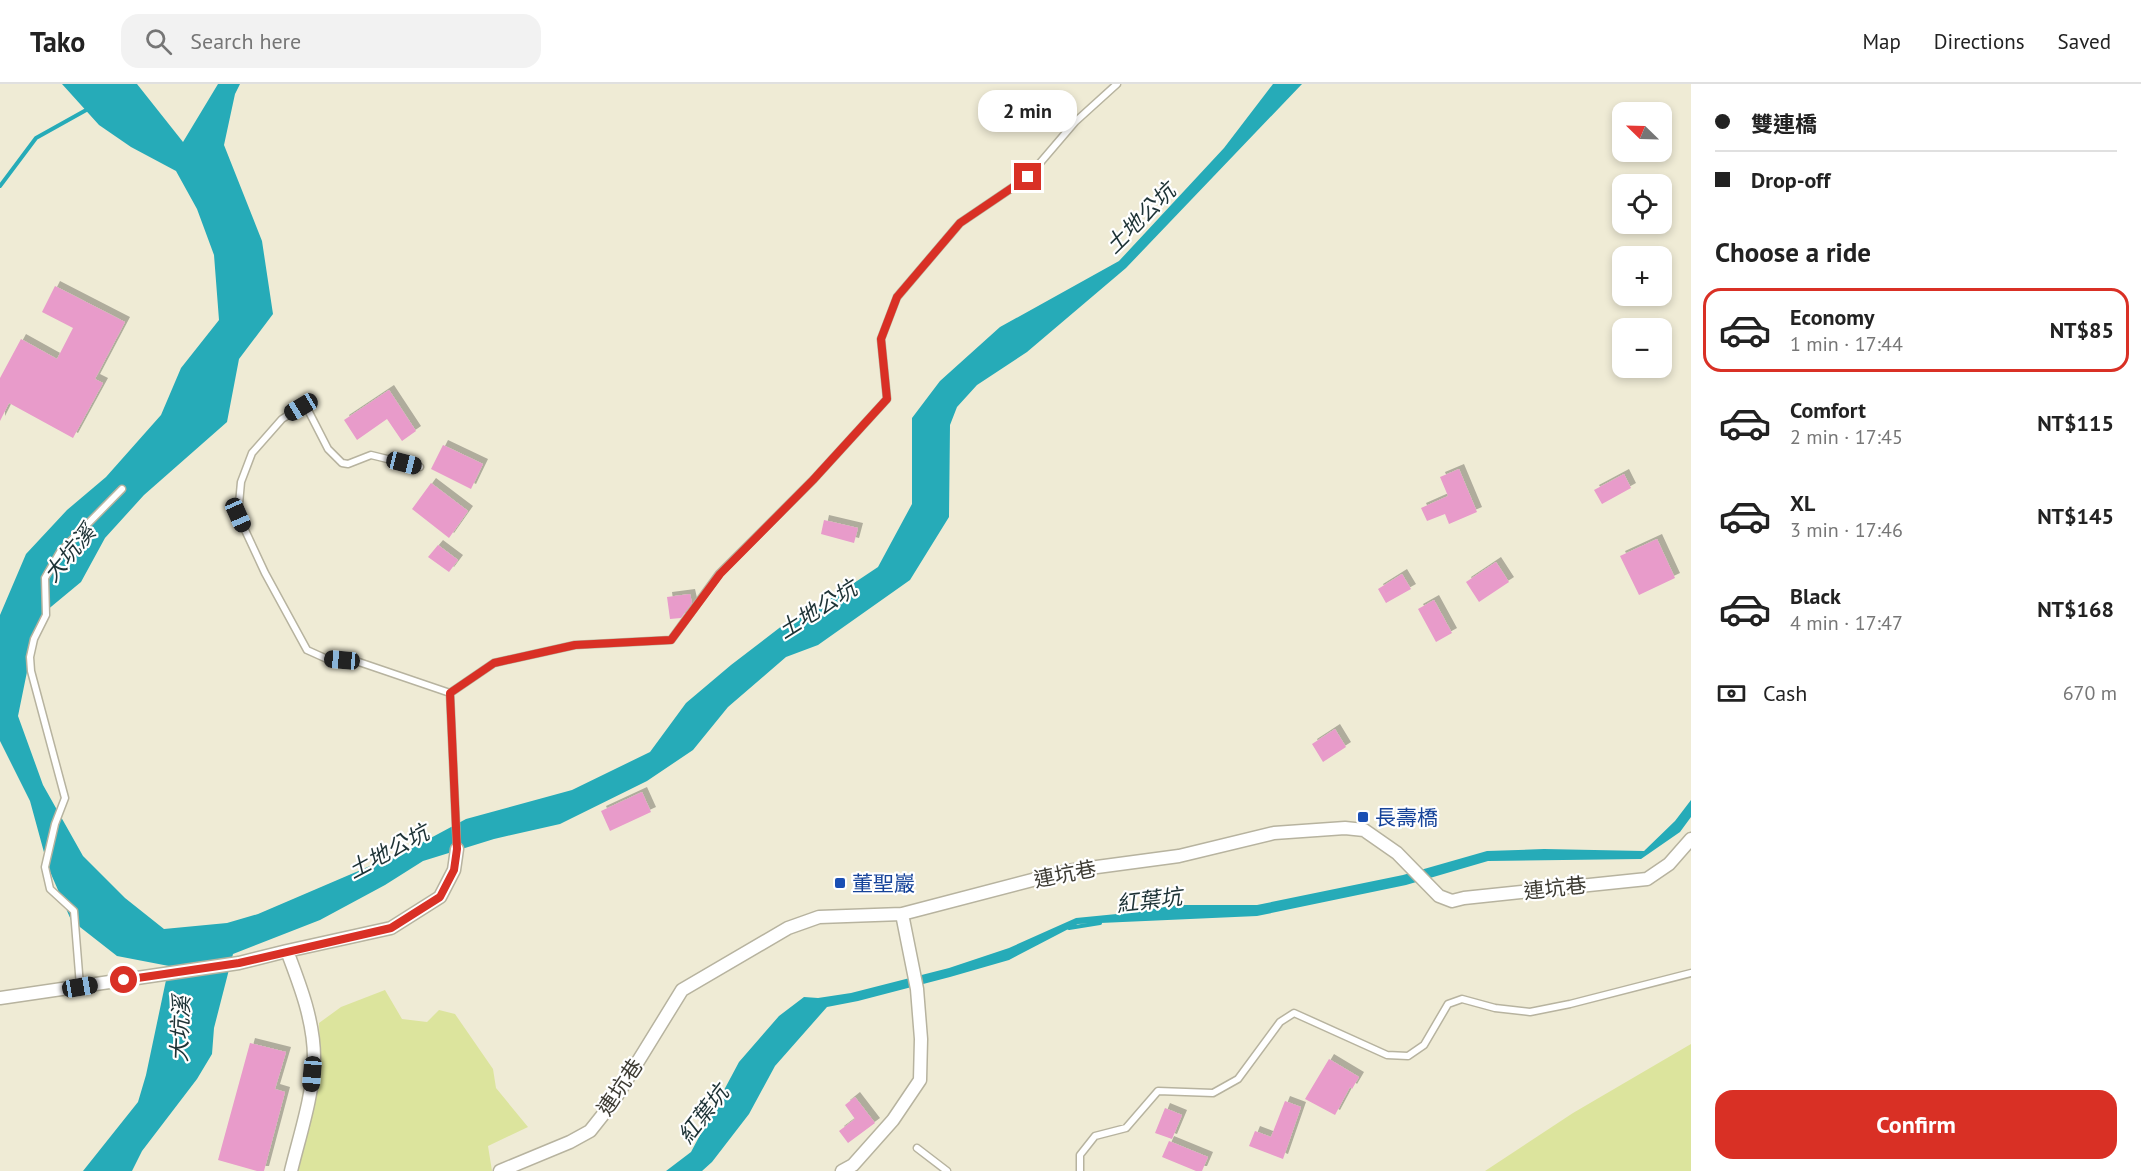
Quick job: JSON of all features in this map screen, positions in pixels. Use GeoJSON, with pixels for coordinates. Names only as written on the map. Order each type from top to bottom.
{"type":"FeatureCollection","features":[{"type":"Feature","properties":{"kind":"street","name":"連坑巷"},"geometry":{"type":"LineString","coordinates":[[500,1171],[570,1142],[590,1131],[613,1102],[682,990],[788,928],[819,917],[902,914],[1067,871],[1179,856],[1274,832],[1345,828],[1364,831],[1397,853],[1439,896],[1452,901],[1647,879],[1669,864],[1691,839]]}},
{"type":"Feature","properties":{"kind":"street"},"geometry":{"type":"LineString","coordinates":[[0,998],[239,963],[391,928],[440,897],[454,870],[457,849]]}},
{"type":"Feature","properties":{"kind":"street"},"geometry":{"type":"LineString","coordinates":[[843,1171],[853,1165],[893,1120],[920,1080],[921,1039],[917,989],[902,914]]}},
{"type":"Feature","properties":{"kind":"street"},"geometry":{"type":"LineString","coordinates":[[287,951],[304,994],[314,1057],[310,1090],[291,1171]]}},
{"type":"Feature","properties":{"kind":"lane"},"geometry":{"type":"LineString","coordinates":[[450,693],[494,663],[575,645],[671,640],[720,574],[813,480],[887,399],[881,339],[897,297],[960,223],[1028,177],[1074,122],[1117,84]]}},
{"type":"Feature","properties":{"kind":"lane"},"geometry":{"type":"LineString","coordinates":[[420,467],[371,455],[348,464],[342,463],[328,449],[306,408],[301,407],[282,419],[252,453],[241,482],[238,515],[265,573],[307,650],[327,659],[356,661],[450,693]]}},
{"type":"Feature","properties":{"kind":"lane"},"geometry":{"type":"LineString","coordinates":[[80,987],[74,911],[50,889],[45,867],[55,824],[65,798],[30,657],[34,639],[46,615],[45,578],[60,552],[122,489]]}},
{"type":"Feature","properties":{"kind":"lane"},"geometry":{"type":"LineString","coordinates":[[450,693],[457,849]]}},
{"type":"Feature","properties":{"kind":"lane"},"geometry":{"type":"LineString","coordinates":[[1080,1171],[1080,1155],[1095,1136],[1126,1128],[1158,1091],[1213,1094],[1238,1079],[1280,1022],[1294,1013],[1387,1056],[1408,1056],[1424,1045],[1448,1004],[1462,999],[1495,1008],[1530,1012],[1691,973]]}},
{"type":"Feature","properties":{"kind":"lane"},"geometry":{"type":"LineString","coordinates":[[917,1148],[947,1171]]}},
{"type":"Feature","properties":{"kind":"green space"},"geometry":{"type":"Polygon","coordinates":[[[385,990],[402,1019],[427,1022],[439,1010],[455,1014],[493,1069],[496,1088],[528,1127],[488,1146],[492,1171],[288,1171],[320,1056],[319,1023],[341,1007],[385,990]]]}},
{"type":"Feature","properties":{"kind":"green space"},"geometry":{"type":"Polygon","coordinates":[[[1691,1044],[1691,1171],[1485,1171],[1573,1113],[1691,1044]]]}},
{"type":"Feature","properties":{"kind":"water","name":"大坑溪"},"geometry":{"type":"Polygon","coordinates":[[[62,84],[137,84],[183,142],[218,84],[240,84],[235,94],[224,145],[262,241],[273,314],[239,359],[227,422],[144,495],[105,538],[81,582],[46,611],[30,657],[18,716],[43,785],[83,856],[125,898],[164,929],[227,923],[258,914],[412,848],[466,819],[572,790],[650,752],[686,703],[731,665],[787,622],[833,597],[878,567],[912,504],[912,418],[940,381],[1000,327],[1119,261],[1224,148],[1273,84],[1302,84],[1126,268],[1027,352],[977,385],[957,407],[950,425],[949,517],[910,580],[818,645],[786,657],[728,707],[693,750],[647,781],[560,824],[494,839],[423,861],[385,885],[320,920],[233,954],[214,1028],[212,1054],[197,1079],[142,1151],[132,1171],[83,1171],[138,1102],[169,966],[117,956],[71,920],[48,867],[30,801],[0,741],[0,615],[26,554],[67,510],[106,477],[161,415],[181,368],[219,320],[214,255],[197,209],[176,171],[131,147],[99,125],[62,84]]]}},
{"type":"Feature","properties":{"kind":"water"},"geometry":{"type":"Polygon","coordinates":[[[1691,800],[1691,817],[1680,832],[1641,859],[1488,861],[1406,885],[1257,916],[1078,924],[1009,960],[858,1001],[827,1007],[775,1066],[749,1114],[712,1162],[702,1171],[666,1171],[691,1152],[739,1062],[779,1016],[804,997],[818,998],[851,993],[949,968],[1009,948],[1076,918],[1177,905],[1257,905],[1403,875],[1487,851],[1544,849],[1644,851],[1675,821],[1691,800]]]}},
{"type":"Feature","properties":{"kind":"building"},"geometry":{"type":"Polygon","coordinates":[[[55,286],[125,322],[95,379],[103,383],[73,438],[9,403],[0,421],[0,378],[21,339],[57,359],[73,328],[42,312],[55,286]]]}},
{"type":"Feature","properties":{"kind":"building"},"geometry":{"type":"Polygon","coordinates":[[[389,390],[416,431],[402,441],[387,419],[357,440],[344,420],[389,390]]]}},
{"type":"Feature","properties":{"kind":"building"},"geometry":{"type":"Polygon","coordinates":[[[443,445],[483,464],[471,489],[431,469],[443,445]]]}},
{"type":"Feature","properties":{"kind":"building"},"geometry":{"type":"Polygon","coordinates":[[[1459,469],[1477,512],[1449,524],[1445,514],[1427,521],[1421,508],[1448,496],[1440,477],[1459,469]]]}},
{"type":"Feature","properties":{"kind":"building"},"geometry":{"type":"Polygon","coordinates":[[[1624,474],[1631,488],[1602,504],[1594,490],[1624,474]]]}},
{"type":"Feature","properties":{"kind":"building"},"geometry":{"type":"Polygon","coordinates":[[[431,483],[468,511],[449,538],[412,509],[431,483]]]}},
{"type":"Feature","properties":{"kind":"building"},"geometry":{"type":"Polygon","coordinates":[[[824,520],[858,528],[854,543],[821,534],[824,520]]]}},
{"type":"Feature","properties":{"kind":"building"},"geometry":{"type":"Polygon","coordinates":[[[1657,539],[1675,578],[1639,595],[1620,556],[1657,539]]]}},
{"type":"Feature","properties":{"kind":"building"},"geometry":{"type":"Polygon","coordinates":[[[438,545],[458,560],[449,572],[428,557],[438,545]]]}},
{"type":"Feature","properties":{"kind":"building"},"geometry":{"type":"Polygon","coordinates":[[[1496,562],[1509,582],[1479,602],[1466,582],[1496,562]]]}},
{"type":"Feature","properties":{"kind":"building"},"geometry":{"type":"Polygon","coordinates":[[[1402,574],[1411,589],[1386,603],[1378,589],[1402,574]]]}},
{"type":"Feature","properties":{"kind":"building"},"geometry":{"type":"Polygon","coordinates":[[[690,594],[692,603],[681,618],[670,619],[667,597],[690,594]]]}},
{"type":"Feature","properties":{"kind":"building"},"geometry":{"type":"Polygon","coordinates":[[[1434,600],[1452,633],[1436,642],[1418,609],[1434,600]]]}},
{"type":"Feature","properties":{"kind":"building"},"geometry":{"type":"Polygon","coordinates":[[[1335,729],[1346,747],[1323,762],[1312,744],[1335,729]]]}},
{"type":"Feature","properties":{"kind":"building"},"geometry":{"type":"Polygon","coordinates":[[[642,792],[651,812],[610,831],[601,811],[642,792]]]}},
{"type":"Feature","properties":{"kind":"building"},"geometry":{"type":"Polygon","coordinates":[[[250,1043],[286,1052],[275,1089],[285,1092],[264,1171],[218,1160],[250,1043]]]}},
{"type":"Feature","properties":{"kind":"building"},"geometry":{"type":"Polygon","coordinates":[[[1329,1059],[1359,1077],[1352,1089],[1350,1087],[1335,1115],[1305,1099],[1329,1059]]]}},
{"type":"Feature","properties":{"kind":"building"},"geometry":{"type":"Polygon","coordinates":[[[855,1097],[875,1123],[848,1143],[839,1131],[855,1119],[845,1105],[855,1097]]]}},
{"type":"Feature","properties":{"kind":"building"},"geometry":{"type":"Polygon","coordinates":[[[1285,1101],[1301,1107],[1283,1159],[1249,1146],[1255,1131],[1271,1137],[1285,1101]]]}},
{"type":"Feature","properties":{"kind":"building"},"geometry":{"type":"Polygon","coordinates":[[[1165,1108],[1182,1115],[1172,1139],[1155,1133],[1165,1108]]]}},
{"type":"Feature","properties":{"kind":"building"},"geometry":{"type":"Polygon","coordinates":[[[1169,1141],[1208,1157],[1202,1171],[1196,1171],[1162,1157],[1169,1141]]]}},
{"type":"Feature","properties":{"kind":"waterway"},"geometry":{"type":"LineString","coordinates":[[0,186],[36,138],[88,109]]}},
{"type":"Feature","properties":{"kind":"waterway","name":"紅葉坑"},"geometry":{"type":"LineString","coordinates":[[1069,928],[1100,923]]}},
{"type":"Feature","properties":{"kind":"place","name":"長壽橋"},"geometry":{"type":"Point","coordinates":[1363,817]}},
{"type":"Feature","properties":{"kind":"place","name":"董聖巖"},"geometry":{"type":"Point","coordinates":[840,883]}},
{"type":"Feature","properties":{"kind":"route"},"geometry":{"type":"LineString","coordinates":[[124,980],[239,963],[391,928],[440,897],[454,870],[457,849],[450,693],[494,663],[575,645],[671,640],[720,574],[813,480],[887,399],[881,339],[897,297],[960,223],[1028,177]]}},
{"type":"Feature","properties":{"kind":"water label","name":"土地公坑"},"geometry":{"type":"Point","coordinates":[1140,218]}},
{"type":"Feature","properties":{"kind":"water label","name":"土地公坑"},"geometry":{"type":"Point","coordinates":[817,609]}},
{"type":"Feature","properties":{"kind":"water label","name":"土地公坑"},"geometry":{"type":"Point","coordinates":[388,851]}}]}
